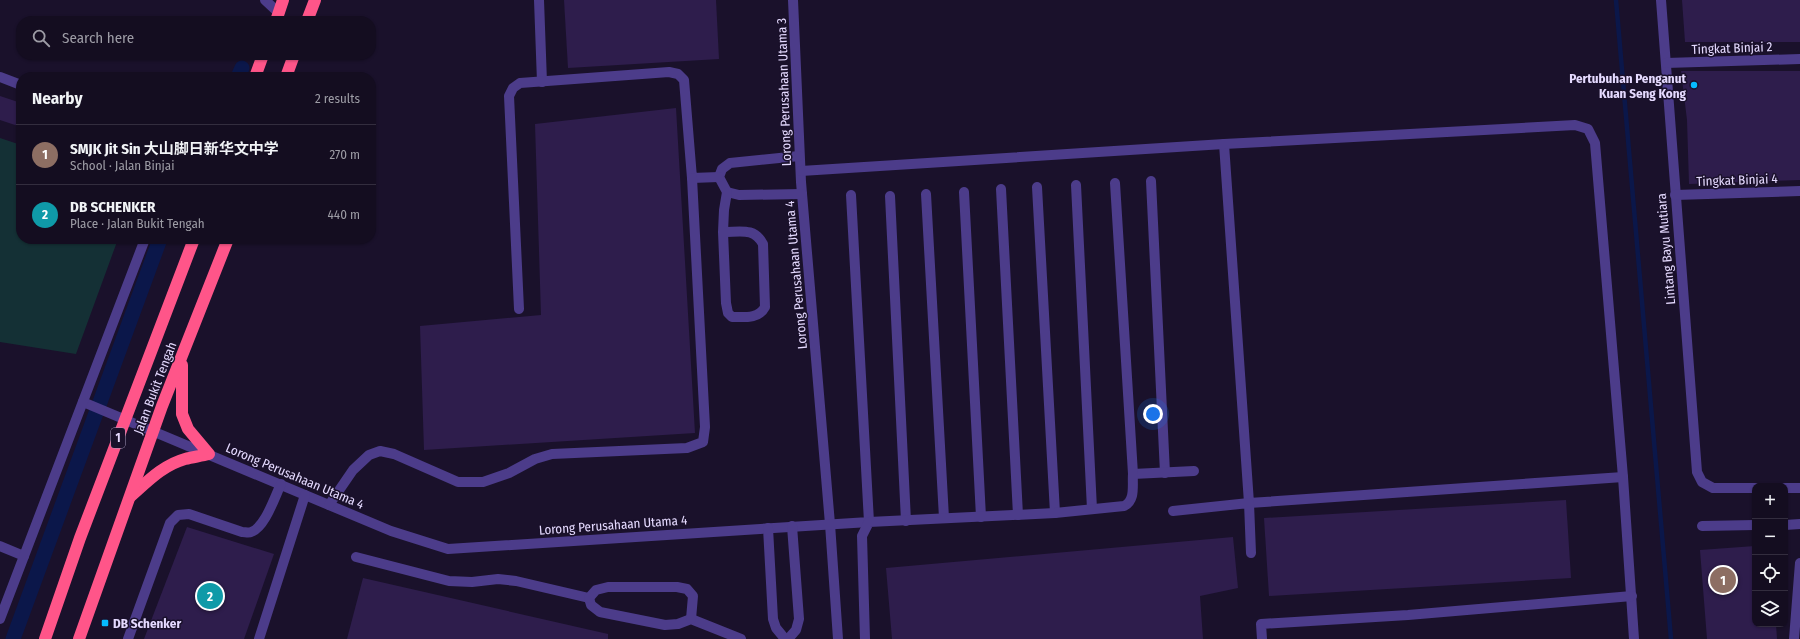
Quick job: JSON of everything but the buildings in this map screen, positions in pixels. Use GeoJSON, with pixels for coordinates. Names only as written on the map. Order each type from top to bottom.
{"type":"FeatureCollection","features":[{"type":"Feature","properties":{"kind":"highway"},"geometry":{"type":"LineString","coordinates":[[278,16],[283,0]]}},
{"type":"Feature","properties":{"kind":"highway"},"geometry":{"type":"LineString","coordinates":[[309,16],[315,0]]}},
{"type":"Feature","properties":{"kind":"highway"},"geometry":{"type":"LineString","coordinates":[[257,72],[261,60]]}},
{"type":"Feature","properties":{"kind":"highway"},"geometry":{"type":"LineString","coordinates":[[288,72],[292,60]]}},
{"type":"Feature","properties":{"kind":"highway","name":"Jalan Bukit Tengah"},"geometry":{"type":"LineString","coordinates":[[45,639],[125,419],[192,244]]}},
{"type":"Feature","properties":{"kind":"highway","name":"Jalan Bukit Tengah"},"geometry":{"type":"LineString","coordinates":[[79,639],[153,431],[226,244]]}},
{"type":"Feature","properties":{"kind":"highway"},"geometry":{"type":"LineString","coordinates":[[129,498],[155,475],[168,466],[184,459],[209,454],[188,429],[182,414],[182,356]]}},
{"type":"Feature","properties":{"kind":"street"},"geometry":{"type":"LineString","coordinates":[[266,0],[277,16]]}},
{"type":"Feature","properties":{"kind":"street"},"geometry":{"type":"LineString","coordinates":[[539,0],[542,82]]}},
{"type":"Feature","properties":{"kind":"street","name":"Lorong Perusahaan Utama 3"},"geometry":{"type":"LineString","coordinates":[[793,0],[801,182]]}},
{"type":"Feature","properties":{"kind":"street","name":"Lintang Bayu Mutiara"},"geometry":{"type":"LineString","coordinates":[[1661,0],[1697,472],[1702,482],[1713,488],[1752,488]]}},
{"type":"Feature","properties":{"kind":"street","name":"Tingkat Binjai 2"},"geometry":{"type":"LineString","coordinates":[[1666,63],[1800,59]]}},
{"type":"Feature","properties":{"kind":"street"},"geometry":{"type":"LineString","coordinates":[[329,505],[353,470],[369,455],[380,451],[394,454],[458,482],[483,482],[509,473],[535,459],[552,454],[688,448],[703,442],[705,427],[692,178],[684,80],[678,74],[670,72],[520,83],[513,88],[509,96],[520,309]]}},
{"type":"Feature","properties":{"kind":"street"},"geometry":{"type":"LineString","coordinates":[[0,77],[16,83]]}},
{"type":"Feature","properties":{"kind":"street"},"geometry":{"type":"LineString","coordinates":[[801,171],[1224,144],[1575,125],[1588,128],[1595,143],[1623,477],[1634,639]]}},
{"type":"Feature","properties":{"kind":"street"},"geometry":{"type":"LineString","coordinates":[[1224,144],[1249,503],[1251,553]]}},
{"type":"Feature","properties":{"kind":"street"},"geometry":{"type":"LineString","coordinates":[[723,232],[751,232],[759,238],[763,244],[766,307],[762,313],[756,316],[732,317],[728,313],[726,303],[723,232],[727,192],[720,177],[722,169],[730,163],[799,156]]}},
{"type":"Feature","properties":{"kind":"street"},"geometry":{"type":"LineString","coordinates":[[692,178],[720,177]]}},
{"type":"Feature","properties":{"kind":"street"},"geometry":{"type":"LineString","coordinates":[[1151,181],[1165,473]]}},
{"type":"Feature","properties":{"kind":"street","name":"Lorong Perusahaan Utama 4"},"geometry":{"type":"LineString","coordinates":[[83,402],[108,411],[391,531],[448,549],[830,524],[801,182]]}},
{"type":"Feature","properties":{"kind":"street"},"geometry":{"type":"LineString","coordinates":[[838,639],[830,524],[1055,513],[1124,506],[1132,499],[1133,474],[1115,183]]}},
{"type":"Feature","properties":{"kind":"street"},"geometry":{"type":"LineString","coordinates":[[1076,185],[1092,509]]}},
{"type":"Feature","properties":{"kind":"street"},"geometry":{"type":"LineString","coordinates":[[1037,188],[1055,513]]}},
{"type":"Feature","properties":{"kind":"street"},"geometry":{"type":"LineString","coordinates":[[1001,190],[1018,515]]}},
{"type":"Feature","properties":{"kind":"street"},"geometry":{"type":"LineString","coordinates":[[727,192],[739,195],[802,194]]}},
{"type":"Feature","properties":{"kind":"street"},"geometry":{"type":"LineString","coordinates":[[964,192],[981,517]]}},
{"type":"Feature","properties":{"kind":"street","name":"Tingkat Binjai 4"},"geometry":{"type":"LineString","coordinates":[[1675,195],[1800,192]]}},
{"type":"Feature","properties":{"kind":"street"},"geometry":{"type":"LineString","coordinates":[[926,194],[944,518]]}},
{"type":"Feature","properties":{"kind":"street"},"geometry":{"type":"LineString","coordinates":[[851,195],[869,522],[862,536],[865,639]]}},
{"type":"Feature","properties":{"kind":"street"},"geometry":{"type":"LineString","coordinates":[[890,196],[906,521]]}},
{"type":"Feature","properties":{"kind":"street"},"geometry":{"type":"LineString","coordinates":[[0,619],[143,244]]}},
{"type":"Feature","properties":{"kind":"street"},"geometry":{"type":"LineString","coordinates":[[1133,474],[1194,471]]}},
{"type":"Feature","properties":{"kind":"street"},"geometry":{"type":"LineString","coordinates":[[1173,511],[1249,503],[1623,477]]}},
{"type":"Feature","properties":{"kind":"street"},"geometry":{"type":"LineString","coordinates":[[128,639],[170,523],[178,515],[189,514],[242,532],[251,532],[257,529],[266,516],[281,484]]}},
{"type":"Feature","properties":{"kind":"street"},"geometry":{"type":"LineString","coordinates":[[1788,488],[1800,488]]}},
{"type":"Feature","properties":{"kind":"street"},"geometry":{"type":"LineString","coordinates":[[259,639],[305,495]]}},
{"type":"Feature","properties":{"kind":"street"},"geometry":{"type":"LineString","coordinates":[[1788,525],[1800,524]]}},
{"type":"Feature","properties":{"kind":"street"},"geometry":{"type":"LineString","coordinates":[[1702,526],[1752,525]]}},
{"type":"Feature","properties":{"kind":"street"},"geometry":{"type":"LineString","coordinates":[[768,528],[773,620],[776,628],[786,639],[796,630],[799,619],[792,526]]}},
{"type":"Feature","properties":{"kind":"street"},"geometry":{"type":"LineString","coordinates":[[0,546],[24,556]]}},
{"type":"Feature","properties":{"kind":"street"},"geometry":{"type":"LineString","coordinates":[[356,557],[449,581],[472,582],[498,579],[516,581],[588,598]]}},
{"type":"Feature","properties":{"kind":"street"},"geometry":{"type":"LineString","coordinates":[[1794,639],[1800,562]]}},
{"type":"Feature","properties":{"kind":"street"},"geometry":{"type":"LineString","coordinates":[[588,598],[596,590],[608,587],[677,587],[687,589],[693,596],[691,619]]}},
{"type":"Feature","properties":{"kind":"street"},"geometry":{"type":"LineString","coordinates":[[1262,639],[1261,624],[1408,615],[1632,596]]}},
{"type":"Feature","properties":{"kind":"street"},"geometry":{"type":"LineString","coordinates":[[588,598],[591,606],[600,612],[665,625],[678,624],[691,619],[741,639]]}},
{"type":"Feature","properties":{"kind":"green space"},"geometry":{"type":"Polygon","coordinates":[[[0,138],[16,143],[16,244],[116,244],[76,354],[0,342],[0,138]]]}},
{"type":"Feature","properties":{"kind":"waterway"},"geometry":{"type":"LineString","coordinates":[[1616,0],[1671,639]]}},
{"type":"Feature","properties":{"kind":"waterway"},"geometry":{"type":"LineString","coordinates":[[240,72],[242,68]]}},
{"type":"Feature","properties":{"kind":"waterway"},"geometry":{"type":"LineString","coordinates":[[13,639],[158,244]]}},
{"type":"Feature","properties":{"kind":"place","name":"Pertubuhan Penganut Kuan Seng Kong"},"geometry":{"type":"Point","coordinates":[1694,85]}},
{"type":"Feature","properties":{"kind":"place","name":"SMJK Jit Sin 大山脚日新华文中学"},"geometry":{"type":"Point","coordinates":[1723,580]}},
{"type":"Feature","properties":{"kind":"place","name":"DB SCHENKER"},"geometry":{"type":"Point","coordinates":[210,596]}},
{"type":"Feature","properties":{"kind":"place","name":"DB Schenker"},"geometry":{"type":"Point","coordinates":[105,623]}}]}
